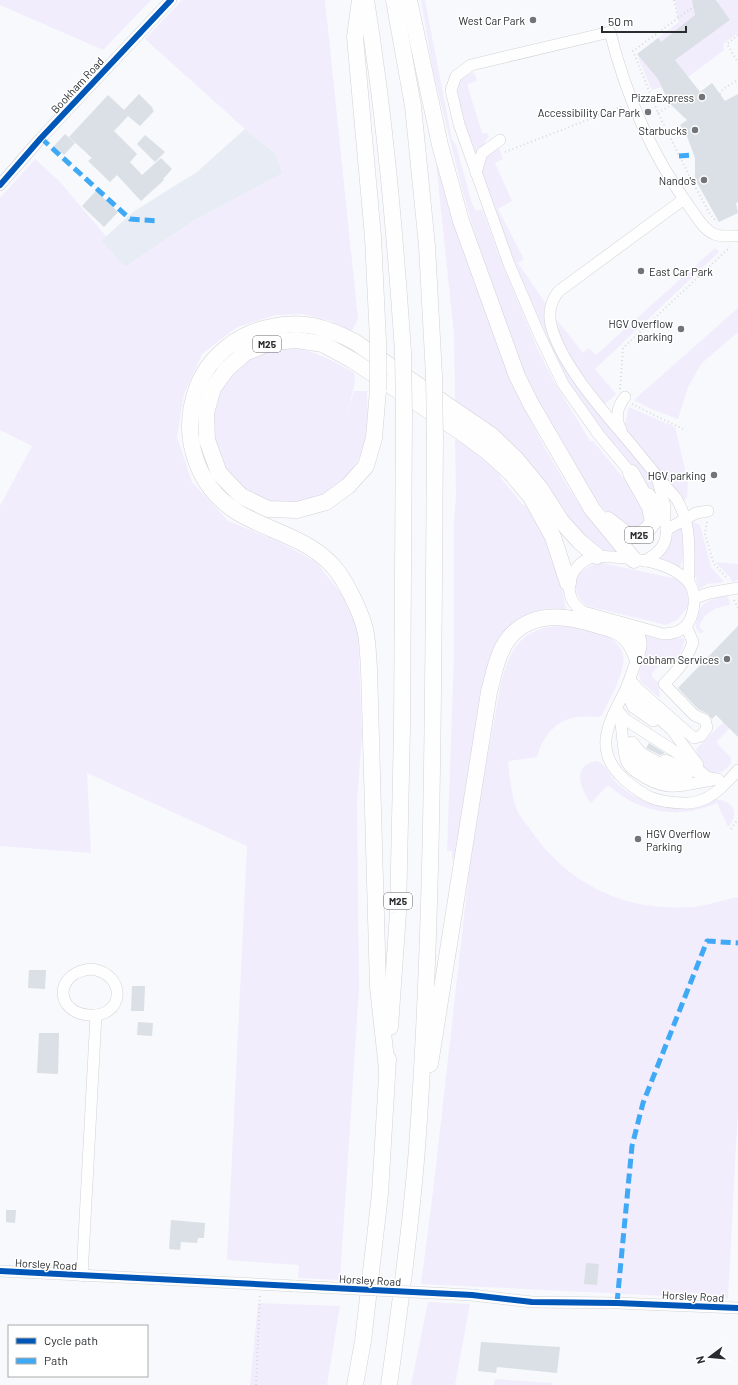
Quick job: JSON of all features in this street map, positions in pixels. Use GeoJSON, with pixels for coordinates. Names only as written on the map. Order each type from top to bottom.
{"type":"FeatureCollection","features":[{"type":"Feature","properties":{"kind":"highway","name":"M25"},"geometry":{"type":"LineString","coordinates":[[360,0],[355,37],[373,237],[378,341],[378,390],[374,438],[366,466],[348,486],[326,502],[297,510],[268,509],[241,496],[219,473],[207,440],[206,413],[213,388],[227,369],[245,353],[271,342],[297,340],[323,344],[352,360],[461,432],[488,452],[511,473],[535,503],[553,537],[568,584]]}},
{"type":"Feature","properties":{"kind":"highway","name":"M25"},"geometry":{"type":"LineString","coordinates":[[355,1385],[363,1342],[380,1194],[398,905],[402,696],[403,352],[396,242],[382,108],[366,0]]}},
{"type":"Feature","properties":{"kind":"highway","name":"M25"},"geometry":{"type":"LineString","coordinates":[[389,1385],[400,1309],[416,1150],[422,1058],[433,695],[435,439],[434,376],[427,246],[413,106],[394,0]]}},
{"type":"Feature","properties":{"kind":"highway","name":"M25"},"geometry":{"type":"LineString","coordinates":[[409,0],[440,145],[462,221],[485,291],[522,385],[600,521],[639,560]]}},
{"type":"Feature","properties":{"kind":"highway","name":"M25"},"geometry":{"type":"LineString","coordinates":[[387,1068],[378,987],[369,668],[365,629],[351,595],[332,565],[307,545],[238,513],[220,500],[202,475],[194,456],[189,432],[191,404],[200,380],[214,358],[240,338],[270,327],[300,324],[332,330],[355,342],[491,435],[516,459],[540,488],[561,521],[580,542],[597,556]]}},
{"type":"Feature","properties":{"kind":"highway","name":"M25"},"geometry":{"type":"LineString","coordinates":[[583,493],[620,530],[629,536],[637,536],[649,529],[653,522],[652,514],[631,473]]}},
{"type":"Feature","properties":{"kind":"highway","name":"M25"},"geometry":{"type":"LineString","coordinates":[[416,1150],[489,692],[501,651],[515,632],[527,624],[542,619],[564,616],[582,620],[617,632],[630,643],[637,657]]}},
{"type":"Feature","properties":{"kind":"street","name":"Bookham Road"},"geometry":{"type":"LineString","coordinates":[[0,185],[41,138],[171,0]]}},
{"type":"Feature","properties":{"kind":"street"},"geometry":{"type":"LineString","coordinates":[[666,526],[662,512],[599,435],[563,384],[552,364],[509,264],[459,124],[451,90],[456,76],[471,66],[610,32],[621,70],[633,102],[651,146],[665,170],[703,225],[714,234],[735,240]]}},
{"type":"Feature","properties":{"kind":"street"},"geometry":{"type":"LineString","coordinates":[[476,173],[482,153],[500,140]]}},
{"type":"Feature","properties":{"kind":"street"},"geometry":{"type":"LineString","coordinates":[[684,199],[574,278],[555,295],[549,314],[551,326],[567,360],[602,411],[625,436],[656,476],[676,498],[686,518],[689,537],[689,582],[695,598],[691,616],[686,626],[672,634],[663,634],[584,612],[572,603],[568,584],[570,576],[578,566],[588,558],[597,556],[639,560],[675,571],[689,582]]}},
{"type":"Feature","properties":{"kind":"street"},"geometry":{"type":"LineString","coordinates":[[625,397],[619,404],[617,415],[620,427],[625,436]]}},
{"type":"Feature","properties":{"kind":"street"},"geometry":{"type":"LineString","coordinates":[[639,560],[658,553],[662,547],[666,526],[665,506],[656,476]]}},
{"type":"Feature","properties":{"kind":"street"},"geometry":{"type":"LineString","coordinates":[[666,526],[696,513],[708,511]]}},
{"type":"Feature","properties":{"kind":"street"},"geometry":{"type":"LineString","coordinates":[[695,598],[709,593],[734,589]]}},
{"type":"Feature","properties":{"kind":"street"},"geometry":{"type":"LineString","coordinates":[[634,626],[641,642],[641,650],[637,657],[628,685],[622,720],[626,762],[648,780],[662,786],[677,787],[715,778],[738,770]]}},
{"type":"Feature","properties":{"kind":"street"},"geometry":{"type":"LineString","coordinates":[[628,685],[638,689],[694,738],[701,736],[707,728],[705,720],[694,715],[664,684],[680,669],[689,654],[693,642],[686,626]]}},
{"type":"Feature","properties":{"kind":"street"},"geometry":{"type":"LineString","coordinates":[[628,685],[629,690],[637,699],[672,730],[715,778]]}},
{"type":"Feature","properties":{"kind":"street"},"geometry":{"type":"LineString","coordinates":[[622,720],[635,732],[671,757],[715,778]]}},
{"type":"Feature","properties":{"kind":"street"},"geometry":{"type":"LineString","coordinates":[[622,720],[641,753],[695,782]]}},
{"type":"Feature","properties":{"kind":"street"},"geometry":{"type":"LineString","coordinates":[[622,720],[679,754],[715,778],[711,797],[686,804],[664,802],[642,794],[616,772],[605,749],[608,724],[622,720]]}},
{"type":"Feature","properties":{"kind":"street"},"geometry":{"type":"LineString","coordinates":[[98,970],[105,973],[116,983],[118,990],[115,1004],[103,1013],[96,1015],[76,1012],[65,1002],[64,987],[67,980],[78,971],[98,970]]}},
{"type":"Feature","properties":{"kind":"street"},"geometry":{"type":"LineString","coordinates":[[82,1276],[96,1015]]}},
{"type":"Feature","properties":{"kind":"street","name":"Horsley Road"},"geometry":{"type":"LineString","coordinates":[[0,1271],[472,1295],[532,1302],[617,1303],[738,1308]]}},
{"type":"Feature","properties":{"kind":"path"},"geometry":{"type":"LineString","coordinates":[[674,0],[678,18]]}},
{"type":"Feature","properties":{"kind":"path"},"geometry":{"type":"LineString","coordinates":[[738,35],[727,44],[738,62]]}},
{"type":"Feature","properties":{"kind":"path"},"geometry":{"type":"LineString","coordinates":[[720,94],[723,89],[738,80]]}},
{"type":"Feature","properties":{"kind":"path"},"geometry":{"type":"LineString","coordinates":[[505,152],[650,95]]}},
{"type":"Feature","properties":{"kind":"path"},"geometry":{"type":"LineString","coordinates":[[658,113],[671,105]]}},
{"type":"Feature","properties":{"kind":"path"},"geometry":{"type":"LineString","coordinates":[[692,181],[710,214],[721,226]]}},
{"type":"Feature","properties":{"kind":"path"},"geometry":{"type":"LineString","coordinates":[[683,429],[630,404],[620,390],[623,348],[735,240]]}},
{"type":"Feature","properties":{"kind":"path"},"geometry":{"type":"LineString","coordinates":[[708,511],[705,534],[708,545],[714,564],[728,578],[734,589],[738,608]]}},
{"type":"Feature","properties":{"kind":"path"},"geometry":{"type":"LineString","coordinates":[[731,829],[738,819]]}},
{"type":"Feature","properties":{"kind":"path"},"geometry":{"type":"LineString","coordinates":[[256,1385],[261,1285]]}},
{"type":"Feature","properties":{"kind":"shaded area"},"geometry":{"type":"Polygon","coordinates":[[[0,0],[151,0],[103,50],[0,5],[0,0]]]}},
{"type":"Feature","properties":{"kind":"shaded area"},"geometry":{"type":"Polygon","coordinates":[[[182,0],[325,0],[358,319],[351,332],[331,321],[302,314],[276,315],[237,327],[202,354],[184,394],[177,437],[192,482],[228,521],[280,542],[316,562],[342,595],[358,629],[362,736],[357,801],[359,988],[340,1280],[298,1278],[299,1265],[227,1260],[247,846],[87,773],[91,853],[0,846],[0,506],[32,446],[0,430],[0,198],[35,159],[59,181],[106,236],[101,241],[125,267],[195,220],[283,173],[276,154],[245,129],[145,39],[182,0]]]}},
{"type":"Feature","properties":{"kind":"shaded area"},"geometry":{"type":"Polygon","coordinates":[[[421,0],[425,0],[452,140],[456,145],[472,204],[476,211],[482,209],[503,266],[537,348],[553,380],[590,441],[593,441],[635,492],[647,512],[644,525],[633,529],[609,515],[596,500],[532,389],[520,361],[477,241],[463,193],[433,71],[421,0]]]}},
{"type":"Feature","properties":{"kind":"shaded area"},"geometry":{"type":"Polygon","coordinates":[[[675,0],[692,0],[703,9],[661,42],[658,38],[679,22],[675,0]]]}},
{"type":"Feature","properties":{"kind":"shaded area"},"geometry":{"type":"Polygon","coordinates":[[[718,0],[738,0],[738,33],[723,44],[724,50],[688,77],[675,60],[730,20],[718,4],[718,0]]]}},
{"type":"Feature","properties":{"kind":"shaded area"},"geometry":{"type":"Polygon","coordinates":[[[640,57],[658,79],[662,87],[652,90],[638,58],[640,57]]]}},
{"type":"Feature","properties":{"kind":"shaded area"},"geometry":{"type":"Polygon","coordinates":[[[474,72],[477,81],[467,84],[482,133],[487,133],[489,136],[476,156],[456,99],[457,84],[460,80],[474,72]]]}},
{"type":"Feature","properties":{"kind":"shaded area"},"geometry":{"type":"Polygon","coordinates":[[[245,129],[276,154],[283,173],[195,220],[125,267],[101,241],[133,212],[197,172],[245,129]]]}},
{"type":"Feature","properties":{"kind":"shaded area"},"geometry":{"type":"Polygon","coordinates":[[[499,148],[503,159],[495,163],[512,201],[498,209],[524,259],[518,263],[546,304],[548,322],[557,345],[591,405],[633,453],[649,474],[660,497],[657,498],[586,410],[566,378],[521,280],[481,176],[486,159],[491,153],[499,148]]]}},
{"type":"Feature","properties":{"kind":"shaded area"},"geometry":{"type":"Polygon","coordinates":[[[436,163],[438,163],[465,253],[491,328],[521,401],[539,437],[572,493],[601,533],[619,551],[618,553],[599,550],[587,544],[455,402],[454,334],[436,163]]]}},
{"type":"Feature","properties":{"kind":"shaded area"},"geometry":{"type":"Polygon","coordinates":[[[715,248],[719,252],[595,369],[616,394],[605,404],[600,403],[567,353],[562,342],[557,320],[583,353],[589,348],[596,355],[715,248]]]}},
{"type":"Feature","properties":{"kind":"shaded area"},"geometry":{"type":"Polygon","coordinates":[[[738,308],[738,332],[701,364],[688,387],[678,419],[649,408],[634,400],[738,308]]]}},
{"type":"Feature","properties":{"kind":"shaded area"},"geometry":{"type":"Polygon","coordinates":[[[290,347],[323,357],[354,373],[355,382],[347,416],[354,391],[367,391],[368,431],[366,443],[361,454],[355,465],[344,479],[325,494],[304,502],[282,503],[262,498],[243,488],[228,473],[217,454],[212,425],[217,398],[221,389],[234,371],[242,364],[259,354],[290,347]]]}},
{"type":"Feature","properties":{"kind":"shaded area"},"geometry":{"type":"Polygon","coordinates":[[[629,407],[675,427],[688,482],[687,497],[684,501],[628,434],[625,424],[629,407]]]}},
{"type":"Feature","properties":{"kind":"shaded area"},"geometry":{"type":"Polygon","coordinates":[[[455,439],[492,461],[500,468],[500,477],[522,504],[531,508],[543,529],[560,581],[566,608],[564,611],[552,609],[540,610],[530,613],[520,619],[503,635],[491,655],[455,860],[452,859],[452,851],[447,851],[454,656],[454,522],[456,495],[455,439]]]}},
{"type":"Feature","properties":{"kind":"shaded area"},"geometry":{"type":"Polygon","coordinates":[[[690,520],[700,525],[711,567],[724,582],[707,584],[699,589],[691,563],[690,520]]]}},
{"type":"Feature","properties":{"kind":"shaded area"},"geometry":{"type":"Polygon","coordinates":[[[683,524],[684,546],[680,567],[661,563],[661,558],[676,529],[683,524]]]}},
{"type":"Feature","properties":{"kind":"shaded area"},"geometry":{"type":"Polygon","coordinates":[[[598,562],[677,579],[686,590],[690,604],[677,620],[666,625],[587,606],[577,594],[576,577],[583,570],[598,562]]]}},
{"type":"Feature","properties":{"kind":"shaded area"},"geometry":{"type":"Polygon","coordinates":[[[715,562],[738,564],[738,580],[732,582],[730,577],[715,562]]]}},
{"type":"Feature","properties":{"kind":"shaded area"},"geometry":{"type":"Polygon","coordinates":[[[728,596],[730,605],[720,607],[707,614],[699,626],[704,632],[700,633],[697,630],[696,624],[699,612],[704,604],[712,599],[728,596]]]}},
{"type":"Feature","properties":{"kind":"shaded area"},"geometry":{"type":"Polygon","coordinates":[[[560,621],[593,630],[604,634],[613,640],[620,648],[623,657],[622,669],[616,687],[602,715],[599,717],[577,717],[562,722],[546,737],[537,757],[508,761],[512,793],[521,817],[547,851],[563,867],[581,880],[601,891],[622,899],[644,905],[691,907],[738,897],[738,1108],[728,1299],[421,1284],[433,1192],[474,828],[501,683],[508,660],[519,643],[526,636],[535,631],[558,626],[560,621]]]}},
{"type":"Feature","properties":{"kind":"shaded area"},"geometry":{"type":"Polygon","coordinates":[[[644,635],[662,640],[683,638],[685,641],[679,656],[675,660],[669,655],[652,673],[652,677],[658,682],[660,698],[641,682],[639,674],[645,653],[644,635]]]}},
{"type":"Feature","properties":{"kind":"shaded area"},"geometry":{"type":"Polygon","coordinates":[[[724,722],[730,728],[716,742],[731,758],[731,763],[721,772],[712,773],[702,764],[696,749],[724,722]]]}},
{"type":"Feature","properties":{"kind":"shaded area"},"geometry":{"type":"Polygon","coordinates":[[[597,761],[604,765],[619,785],[629,793],[641,799],[653,803],[679,806],[692,805],[717,798],[718,800],[729,803],[732,806],[734,810],[733,819],[728,827],[717,803],[688,811],[660,811],[633,802],[620,795],[608,785],[591,803],[583,791],[580,778],[584,767],[589,763],[597,761]]]}},
{"type":"Feature","properties":{"kind":"shaded area"},"geometry":{"type":"Polygon","coordinates":[[[428,1302],[470,1304],[455,1385],[411,1385],[428,1302]]]}},
{"type":"Feature","properties":{"kind":"shaded area"},"geometry":{"type":"Polygon","coordinates":[[[258,1303],[340,1306],[327,1385],[250,1385],[258,1303]]]}},
{"type":"Feature","properties":{"kind":"shaded area"},"geometry":{"type":"Polygon","coordinates":[[[495,1379],[553,1383],[552,1385],[494,1385],[495,1379]]]}},
{"type":"Feature","properties":{"kind":"building"},"geometry":{"type":"Polygon","coordinates":[[[692,0],[716,0],[730,20],[675,60],[700,92],[712,83],[725,101],[738,94],[738,202],[736,203],[738,213],[719,222],[695,179],[695,158],[687,136],[680,125],[687,120],[669,103],[658,79],[637,54],[658,38],[661,42],[695,15],[692,0]]]}},
{"type":"Feature","properties":{"kind":"building"},"geometry":{"type":"Polygon","coordinates":[[[139,94],[153,108],[152,109],[154,111],[140,126],[128,116],[114,131],[137,154],[130,162],[142,175],[161,158],[172,169],[163,179],[164,180],[141,201],[117,175],[110,182],[88,161],[92,158],[69,137],[108,95],[124,110],[139,94]]]}},
{"type":"Feature","properties":{"kind":"building"},"geometry":{"type":"Polygon","coordinates":[[[65,134],[75,143],[64,155],[54,146],[65,134]]]}},
{"type":"Feature","properties":{"kind":"building"},"geometry":{"type":"Polygon","coordinates":[[[145,135],[165,152],[155,162],[137,144],[145,135]]]}},
{"type":"Feature","properties":{"kind":"building"},"geometry":{"type":"Polygon","coordinates":[[[96,191],[118,212],[104,227],[82,206],[96,191]]]}},
{"type":"Feature","properties":{"kind":"building"},"geometry":{"type":"Polygon","coordinates":[[[738,626],[738,737],[716,715],[712,719],[708,714],[698,709],[678,688],[738,626]]]}},
{"type":"Feature","properties":{"kind":"building"},"geometry":{"type":"Polygon","coordinates":[[[649,743],[665,753],[660,755],[646,748],[649,743]]]}},
{"type":"Feature","properties":{"kind":"building"},"geometry":{"type":"Polygon","coordinates":[[[29,970],[46,970],[45,989],[28,988],[29,970]]]}},
{"type":"Feature","properties":{"kind":"building"},"geometry":{"type":"Polygon","coordinates":[[[132,986],[145,986],[144,1011],[131,1011],[132,986]]]}},
{"type":"Feature","properties":{"kind":"building"},"geometry":{"type":"Polygon","coordinates":[[[138,1022],[153,1023],[152,1036],[137,1035],[138,1022]]]}},
{"type":"Feature","properties":{"kind":"building"},"geometry":{"type":"Polygon","coordinates":[[[39,1033],[59,1033],[58,1074],[37,1073],[39,1033]]]}},
{"type":"Feature","properties":{"kind":"building"},"geometry":{"type":"Polygon","coordinates":[[[6,1210],[16,1210],[15,1223],[6,1222],[6,1210]]]}},
{"type":"Feature","properties":{"kind":"building"},"geometry":{"type":"Polygon","coordinates":[[[171,1220],[205,1223],[204,1238],[198,1238],[197,1243],[181,1242],[180,1250],[169,1249],[171,1220]]]}},
{"type":"Feature","properties":{"kind":"building"},"geometry":{"type":"Polygon","coordinates":[[[586,1263],[599,1264],[597,1285],[584,1284],[586,1263]]]}},
{"type":"Feature","properties":{"kind":"building"},"geometry":{"type":"Polygon","coordinates":[[[481,1342],[560,1347],[557,1373],[497,1367],[496,1373],[478,1371],[481,1342]]]}},
{"type":"Feature","properties":{"kind":"marked path"},"geometry":{"type":"LineString","coordinates":[[41,138],[130,219],[159,221]]}},
{"type":"Feature","properties":{"kind":"marked path"},"geometry":{"type":"LineString","coordinates":[[679,156],[694,155]]}},
{"type":"Feature","properties":{"kind":"marked path"},"geometry":{"type":"LineString","coordinates":[[617,1303],[632,1146],[643,1103],[707,941],[738,943]]}},
{"type":"Feature","properties":{"kind":"cycle path"},"geometry":{"type":"LineString","coordinates":[[0,185],[41,138],[171,0]]}},
{"type":"Feature","properties":{"kind":"cycle path"},"geometry":{"type":"LineString","coordinates":[[0,1271],[472,1295],[532,1302],[617,1303],[738,1308]]}},
{"type":"Feature","properties":{"kind":"place","name":"West Car Park"},"geometry":{"type":"Point","coordinates":[533,20]}},
{"type":"Feature","properties":{"kind":"place","name":"PizzaExpress"},"geometry":{"type":"Point","coordinates":[702,97]}},
{"type":"Feature","properties":{"kind":"place","name":"Accessibility Car Park"},"geometry":{"type":"Point","coordinates":[648,112]}},
{"type":"Feature","properties":{"kind":"place","name":"Starbucks"},"geometry":{"type":"Point","coordinates":[695,130]}},
{"type":"Feature","properties":{"kind":"place","name":"Nando's"},"geometry":{"type":"Point","coordinates":[704,180]}},
{"type":"Feature","properties":{"kind":"place","name":"East Car Park"},"geometry":{"type":"Point","coordinates":[641,271]}},
{"type":"Feature","properties":{"kind":"place","name":"HGV Overflow parking"},"geometry":{"type":"Point","coordinates":[681,329]}},
{"type":"Feature","properties":{"kind":"place","name":"HGV parking"},"geometry":{"type":"Point","coordinates":[714,475]}},
{"type":"Feature","properties":{"kind":"place","name":"Cobham Services"},"geometry":{"type":"Point","coordinates":[727,659]}},
{"type":"Feature","properties":{"kind":"place","name":"HGV Overflow Parking"},"geometry":{"type":"Point","coordinates":[638,839]}}]}
